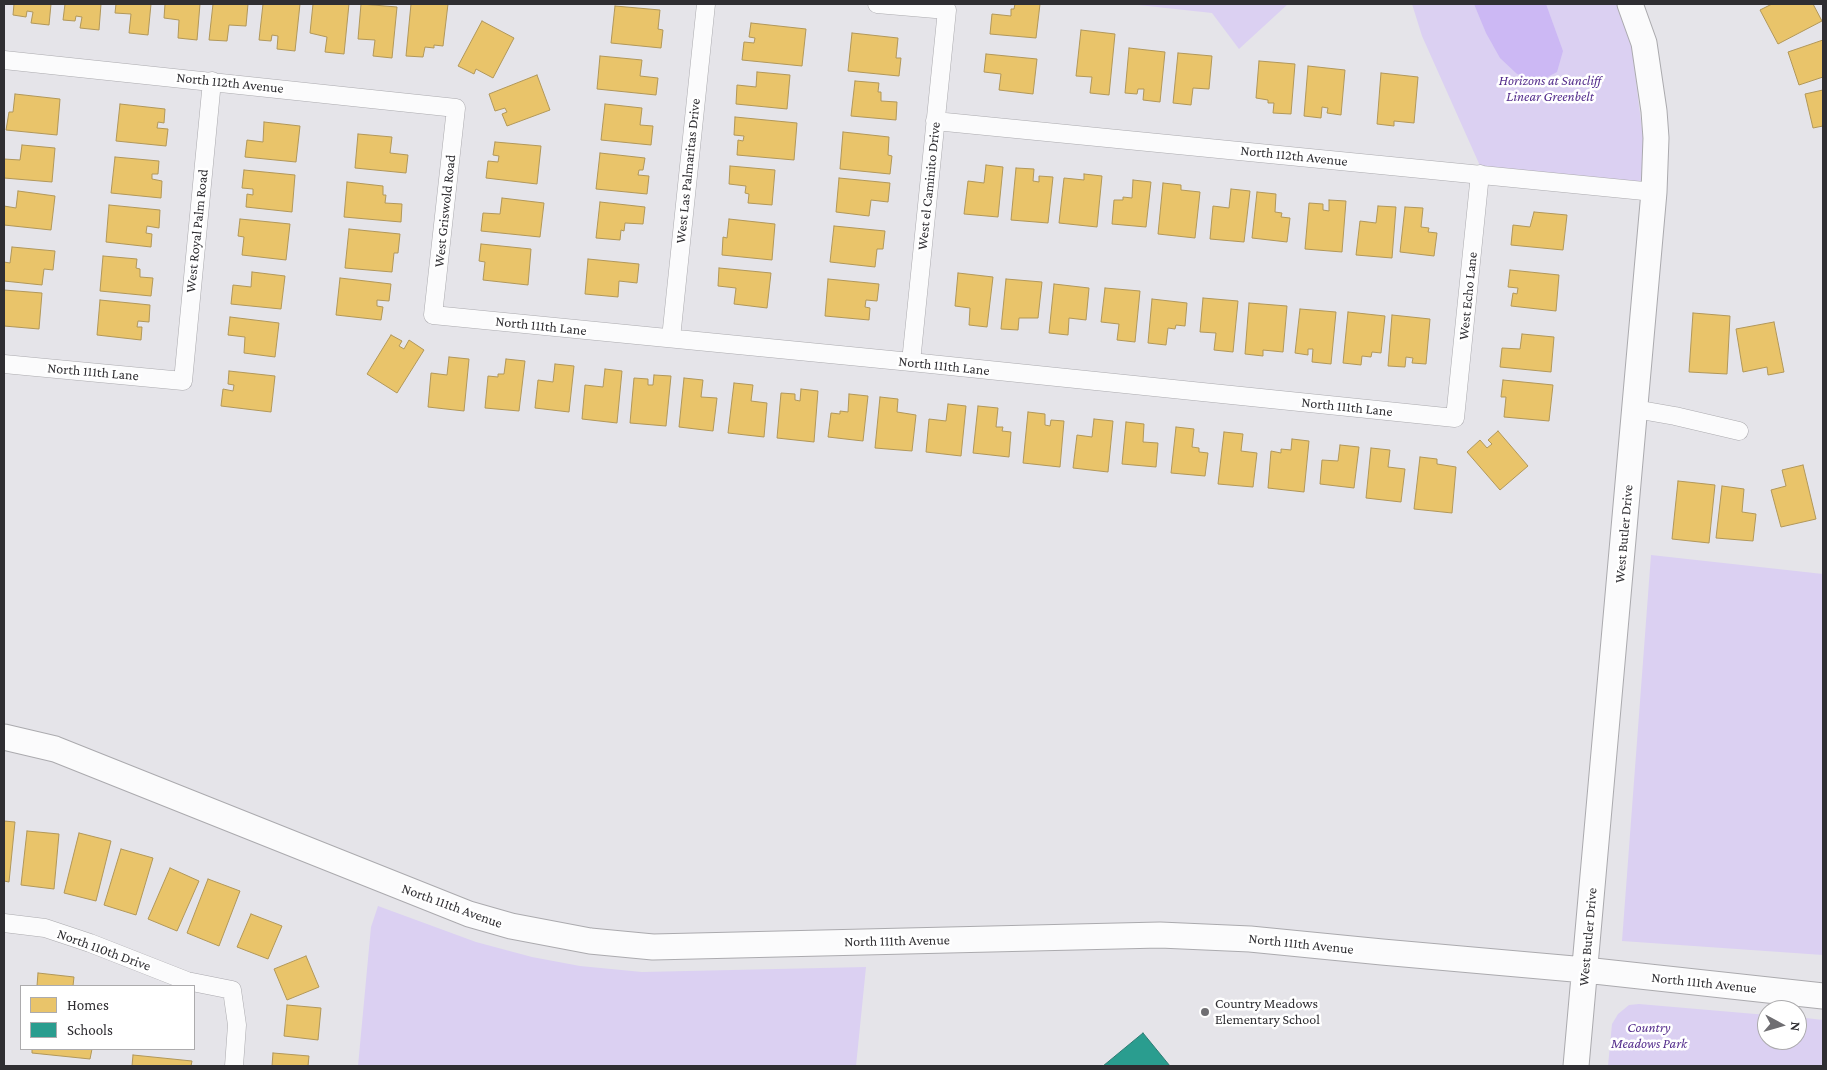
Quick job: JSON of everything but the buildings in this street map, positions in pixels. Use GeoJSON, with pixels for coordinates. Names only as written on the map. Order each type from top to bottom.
{"type":"FeatureCollection","features":[{"type":"Feature","properties":{"kind":"street","name":"West Las Palmaritas Drive"},"geometry":{"type":"LineString","coordinates":[[670,338],[706,4]]}},
{"type":"Feature","properties":{"kind":"street","name":"West el Caminito Drive"},"geometry":{"type":"LineString","coordinates":[[877,4],[947,10],[912,362]]}},
{"type":"Feature","properties":{"kind":"street","name":"West Butler Drive"},"geometry":{"type":"LineString","coordinates":[[1576,1066],[1654,192],[1656,138],[1654,111],[1644,43],[1630,4]]}},
{"type":"Feature","properties":{"kind":"street","name":"North 112th Avenue"},"geometry":{"type":"LineString","coordinates":[[4,60],[456,108]]}},
{"type":"Feature","properties":{"kind":"street","name":"West Royal Palm Road"},"geometry":{"type":"LineString","coordinates":[[183,380],[212,81]]}},
{"type":"Feature","properties":{"kind":"street","name":"West Griswold Road"},"geometry":{"type":"LineString","coordinates":[[433,315],[456,108]]}},
{"type":"Feature","properties":{"kind":"street","name":"North 112th Avenue"},"geometry":{"type":"LineString","coordinates":[[935,121],[1654,192]]}},
{"type":"Feature","properties":{"kind":"street","name":"West Echo Lane"},"geometry":{"type":"LineString","coordinates":[[1455,418],[1480,174]]}},
{"type":"Feature","properties":{"kind":"street","name":"North 111th Lane"},"geometry":{"type":"LineString","coordinates":[[433,315],[1455,418]]}},
{"type":"Feature","properties":{"kind":"street","name":"North 111th Lane"},"geometry":{"type":"LineString","coordinates":[[4,364],[183,380]]}},
{"type":"Feature","properties":{"kind":"street"},"geometry":{"type":"LineString","coordinates":[[1635,409],[1739,431]]}},
{"type":"Feature","properties":{"kind":"street","name":"North 111th Avenue"},"geometry":{"type":"LineString","coordinates":[[4,737],[55,749],[469,914],[511,926],[590,940],[653,947],[1169,936],[1250,938],[1585,970],[1823,996]]}},
{"type":"Feature","properties":{"kind":"street","name":"North 110th Drive"},"geometry":{"type":"LineString","coordinates":[[4,924],[45,928],[90,943],[187,981],[232,990],[237,1025],[234,1066]]}},
{"type":"Feature","properties":{"kind":"green space"},"geometry":{"type":"Polygon","coordinates":[[[1129,4],[1288,4],[1239,49],[1212,13],[1129,4]]]}},
{"type":"Feature","properties":{"kind":"green space","name":"Horizons at Suncliff Linear Greenbelt"},"geometry":{"type":"Polygon","coordinates":[[[1412,4],[1618,4],[1631,42],[1644,145],[1644,183],[1481,168],[1422,36],[1412,4]]]}},
{"type":"Feature","properties":{"kind":"green space"},"geometry":{"type":"Polygon","coordinates":[[[1651,555],[1823,574],[1823,955],[1622,941],[1651,555]]]}},
{"type":"Feature","properties":{"kind":"green space"},"geometry":{"type":"Polygon","coordinates":[[[378,906],[476,942],[532,957],[580,966],[642,972],[866,967],[856,1066],[358,1066],[371,927],[378,906]]]}},
{"type":"Feature","properties":{"kind":"green space","name":"Country Meadows Park"},"geometry":{"type":"Polygon","coordinates":[[[1639,1004],[1757,1014],[1757,1050],[1807,1050],[1807,1018],[1823,1020],[1823,1066],[1608,1066],[1612,1024],[1618,1014],[1629,1005],[1639,1004]]]}},
{"type":"Feature","properties":{"kind":"shaded area"},"geometry":{"type":"Polygon","coordinates":[[[1474,4],[1546,4],[1563,51],[1557,72],[1540,81],[1517,74],[1500,58],[1486,33],[1474,4]]]}},
{"type":"Feature","properties":{"kind":"place","name":"Country Meadows Elementary School"},"geometry":{"type":"Point","coordinates":[1205,1012]}}]}
